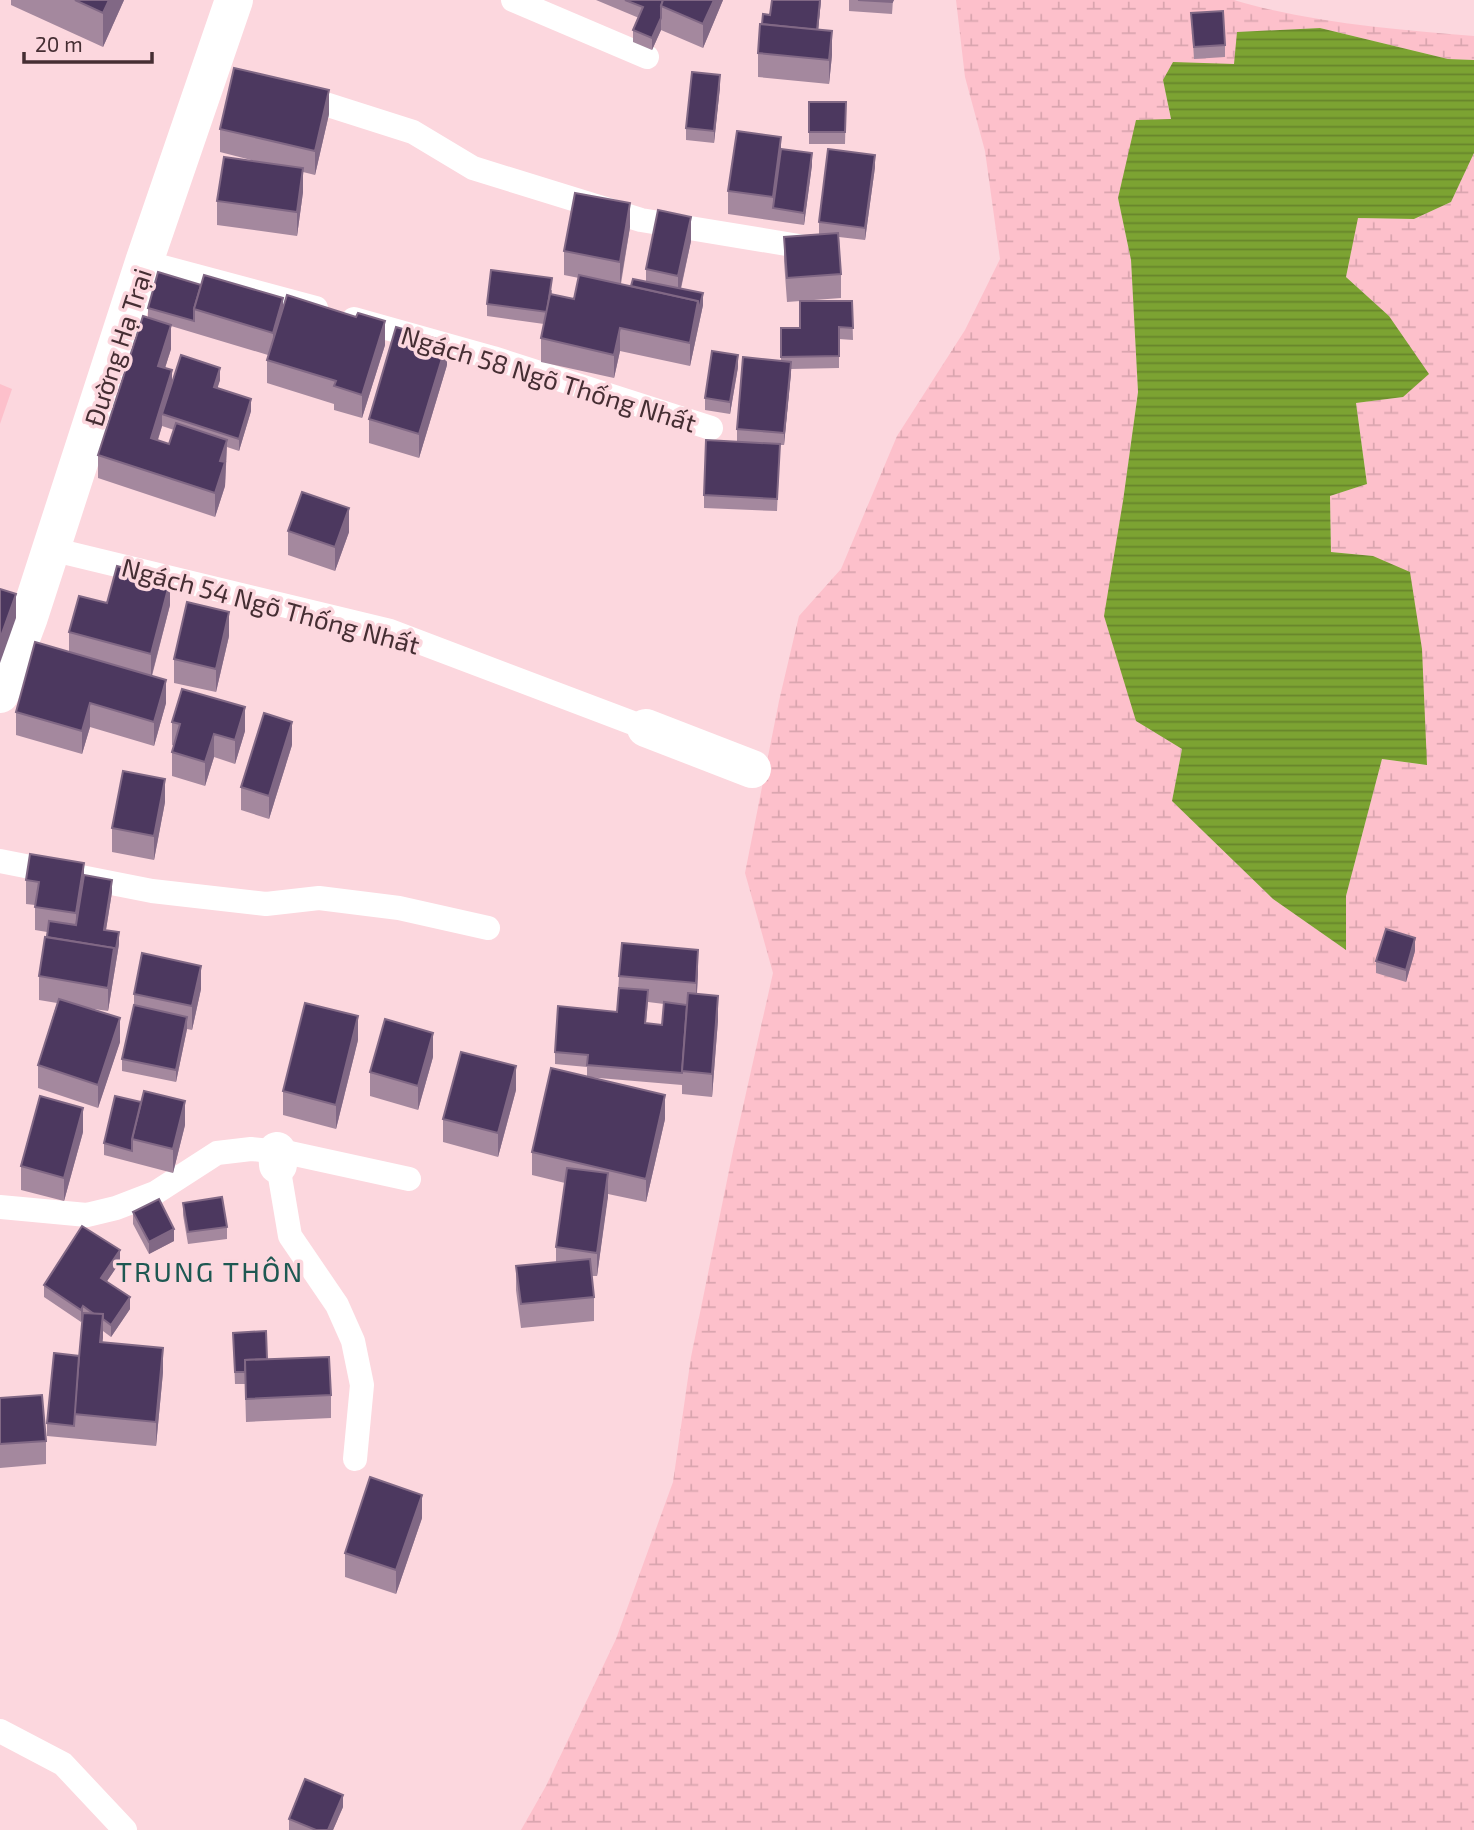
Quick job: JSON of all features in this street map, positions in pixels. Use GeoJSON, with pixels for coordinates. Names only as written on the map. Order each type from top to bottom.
{"type":"FeatureCollection","features":[{"type":"Feature","properties":{"kind":"street","name":"Đường Hạ Trại"},"geometry":{"type":"LineString","coordinates":[[0,694],[19,613],[51,549],[144,262],[225,72],[234,0]]}},
{"type":"Feature","properties":{"kind":"street"},"geometry":{"type":"LineString","coordinates":[[646,728],[752,769]]}},
{"type":"Feature","properties":{"kind":"lane"},"geometry":{"type":"LineString","coordinates":[[513,0],[647,57]]}},
{"type":"Feature","properties":{"kind":"lane"},"geometry":{"type":"LineString","coordinates":[[275,88],[413,132],[473,168],[545,191],[641,219],[805,247]]}},
{"type":"Feature","properties":{"kind":"lane","name":"Ngách 58 Ngõ Thống Nhất"},"geometry":{"type":"LineString","coordinates":[[144,262],[493,358],[711,429]]}},
{"type":"Feature","properties":{"kind":"lane","name":"Ngách 54 Ngõ Thống Nhất"},"geometry":{"type":"LineString","coordinates":[[51,549],[390,631],[646,728]]}},
{"type":"Feature","properties":{"kind":"lane"},"geometry":{"type":"LineString","coordinates":[[0,861],[152,891],[266,904],[319,898],[398,908],[488,928]]}},
{"type":"Feature","properties":{"kind":"lane"},"geometry":{"type":"LineString","coordinates":[[0,1207],[87,1215],[116,1208],[155,1193],[217,1153],[251,1149],[277,1158],[334,1161],[409,1179]]}},
{"type":"Feature","properties":{"kind":"lane"},"geometry":{"type":"LineString","coordinates":[[277,1158],[290,1236],[337,1305],[354,1341],[362,1385],[355,1459]]}},
{"type":"Feature","properties":{"kind":"lane"},"geometry":{"type":"LineString","coordinates":[[0,1731],[63,1764],[124,1830]]}},
{"type":"Feature","properties":{"kind":"green space"},"geometry":{"type":"Polygon","coordinates":[[[956,0],[1234,0],[1322,19],[1383,28],[1474,36],[1474,60],[1448,59],[1320,28],[1238,32],[1235,64],[1163,80],[1171,120],[1118,198],[1131,260],[1138,392],[1123,501],[1136,721],[1182,749],[1172,801],[1273,899],[1346,950],[1346,896],[1382,759],[1426,765],[1373,556],[1331,552],[1330,496],[1367,484],[1356,403],[1403,397],[1389,316],[1346,277],[1357,218],[1414,219],[1451,202],[1474,153],[1474,1830],[521,1830],[546,1786],[616,1639],[673,1482],[691,1357],[773,973],[745,873],[799,616],[841,569],[897,436],[965,330],[1000,259],[985,151],[965,77],[956,0]]]}},
{"type":"Feature","properties":{"kind":"green space"},"geometry":{"type":"Polygon","coordinates":[[[0,384],[12,389],[0,424],[0,384]]]}},
{"type":"Feature","properties":{"kind":"shaded area"},"geometry":{"type":"Polygon","coordinates":[[[1320,28],[1448,59],[1474,60],[1474,153],[1451,202],[1414,219],[1358,218],[1346,277],[1389,316],[1429,374],[1403,397],[1356,403],[1367,484],[1330,496],[1331,552],[1373,556],[1410,572],[1422,649],[1427,765],[1382,759],[1346,896],[1346,950],[1273,899],[1172,801],[1182,749],[1136,721],[1104,616],[1138,392],[1131,260],[1118,198],[1136,120],[1171,119],[1163,80],[1173,62],[1234,64],[1237,32],[1320,28]]]}},
{"type":"Feature","properties":{"kind":"building"},"geometry":{"type":"Polygon","coordinates":[[[75,0],[109,0],[103,13],[75,0]]]}},
{"type":"Feature","properties":{"kind":"building"},"geometry":{"type":"Polygon","coordinates":[[[625,0],[663,0],[661,18],[652,38],[633,30],[643,7],[625,0]]]}},
{"type":"Feature","properties":{"kind":"building"},"geometry":{"type":"Polygon","coordinates":[[[663,0],[714,0],[703,24],[661,6],[663,0]]]}},
{"type":"Feature","properties":{"kind":"building"},"geometry":{"type":"Polygon","coordinates":[[[772,0],[820,0],[817,30],[762,24],[763,14],[770,15],[772,0]]]}},
{"type":"Feature","properties":{"kind":"building"},"geometry":{"type":"Polygon","coordinates":[[[858,0],[893,0],[892,2],[858,0]]]}},
{"type":"Feature","properties":{"kind":"building"},"geometry":{"type":"Polygon","coordinates":[[[1223,11],[1225,45],[1194,47],[1191,13],[1223,11]]]}},
{"type":"Feature","properties":{"kind":"building"},"geometry":{"type":"Polygon","coordinates":[[[760,24],[832,31],[829,60],[758,53],[760,24]]]}},
{"type":"Feature","properties":{"kind":"building"},"geometry":{"type":"Polygon","coordinates":[[[234,68],[329,90],[315,151],[220,129],[234,68]]]}},
{"type":"Feature","properties":{"kind":"building"},"geometry":{"type":"Polygon","coordinates":[[[692,72],[720,75],[714,131],[686,128],[692,72]]]}},
{"type":"Feature","properties":{"kind":"building"},"geometry":{"type":"Polygon","coordinates":[[[809,102],[846,102],[845,132],[809,132],[809,102]]]}},
{"type":"Feature","properties":{"kind":"building"},"geometry":{"type":"Polygon","coordinates":[[[737,131],[781,137],[773,197],[728,191],[737,131]]]}},
{"type":"Feature","properties":{"kind":"building"},"geometry":{"type":"Polygon","coordinates":[[[781,149],[812,153],[804,213],[773,208],[781,149]]]}},
{"type":"Feature","properties":{"kind":"building"},"geometry":{"type":"Polygon","coordinates":[[[828,149],[875,155],[865,228],[819,222],[828,149]]]}},
{"type":"Feature","properties":{"kind":"building"},"geometry":{"type":"Polygon","coordinates":[[[224,157],[303,168],[297,212],[217,201],[224,157]]]}},
{"type":"Feature","properties":{"kind":"building"},"geometry":{"type":"Polygon","coordinates":[[[575,193],[630,203],[620,262],[564,251],[575,193]]]}},
{"type":"Feature","properties":{"kind":"building"},"geometry":{"type":"Polygon","coordinates":[[[658,210],[691,217],[678,276],[646,269],[658,210]]]}},
{"type":"Feature","properties":{"kind":"building"},"geometry":{"type":"Polygon","coordinates":[[[838,233],[841,274],[787,278],[784,237],[838,233]]]}},
{"type":"Feature","properties":{"kind":"building"},"geometry":{"type":"Polygon","coordinates":[[[491,270],[552,278],[547,312],[487,304],[491,270]]]}},
{"type":"Feature","properties":{"kind":"building"},"geometry":{"type":"Polygon","coordinates":[[[158,272],[201,285],[194,309],[194,321],[148,308],[158,272]]]}},
{"type":"Feature","properties":{"kind":"building"},"geometry":{"type":"Polygon","coordinates":[[[204,275],[283,298],[273,333],[194,309],[204,275]]]}},
{"type":"Feature","properties":{"kind":"building"},"geometry":{"type":"Polygon","coordinates":[[[579,275],[698,301],[690,343],[620,328],[614,355],[541,338],[550,294],[574,299],[579,275]]]}},
{"type":"Feature","properties":{"kind":"building"},"geometry":{"type":"Polygon","coordinates":[[[633,279],[703,293],[698,313],[698,301],[631,286],[633,279]]]}},
{"type":"Feature","properties":{"kind":"building"},"geometry":{"type":"Polygon","coordinates":[[[287,295],[356,317],[358,313],[385,321],[362,395],[334,386],[336,381],[267,360],[287,295]]]}},
{"type":"Feature","properties":{"kind":"building"},"geometry":{"type":"Polygon","coordinates":[[[800,301],[852,301],[853,328],[839,327],[839,356],[781,357],[781,328],[800,328],[800,301]]]}},
{"type":"Feature","properties":{"kind":"building"},"geometry":{"type":"Polygon","coordinates":[[[143,316],[171,325],[158,366],[172,370],[151,438],[169,444],[176,423],[227,440],[220,461],[225,462],[215,493],[98,455],[143,316]]]}},
{"type":"Feature","properties":{"kind":"building"},"geometry":{"type":"Polygon","coordinates":[[[396,327],[447,342],[419,434],[369,419],[396,327]]]}},
{"type":"Feature","properties":{"kind":"building"},"geometry":{"type":"Polygon","coordinates":[[[712,351],[738,355],[730,402],[705,398],[712,351]]]}},
{"type":"Feature","properties":{"kind":"building"},"geometry":{"type":"Polygon","coordinates":[[[181,355],[220,368],[214,387],[251,399],[239,439],[162,414],[181,355]]]}},
{"type":"Feature","properties":{"kind":"building"},"geometry":{"type":"Polygon","coordinates":[[[743,357],[791,362],[784,433],[737,429],[743,357]]]}},
{"type":"Feature","properties":{"kind":"building"},"geometry":{"type":"Polygon","coordinates":[[[706,440],[780,444],[777,499],[704,495],[706,440]]]}},
{"type":"Feature","properties":{"kind":"building"},"geometry":{"type":"Polygon","coordinates":[[[302,492],[349,508],[335,547],[288,531],[302,492]]]}},
{"type":"Feature","properties":{"kind":"building"},"geometry":{"type":"Polygon","coordinates":[[[117,566],[170,581],[151,654],[69,632],[79,596],[107,603],[117,566]]]}},
{"type":"Feature","properties":{"kind":"building"},"geometry":{"type":"Polygon","coordinates":[[[0,589],[16,594],[0,639],[0,589]]]}},
{"type":"Feature","properties":{"kind":"building"},"geometry":{"type":"Polygon","coordinates":[[[187,602],[229,612],[216,669],[174,659],[187,602]]]}},
{"type":"Feature","properties":{"kind":"building"},"geometry":{"type":"Polygon","coordinates":[[[35,642],[166,680],[154,722],[90,703],[82,731],[16,712],[35,642]]]}},
{"type":"Feature","properties":{"kind":"building"},"geometry":{"type":"Polygon","coordinates":[[[182,689],[245,707],[235,740],[214,734],[205,762],[172,752],[180,724],[172,722],[182,689]]]}},
{"type":"Feature","properties":{"kind":"building"},"geometry":{"type":"Polygon","coordinates":[[[264,713],[292,722],[269,796],[241,787],[264,713]]]}},
{"type":"Feature","properties":{"kind":"building"},"geometry":{"type":"Polygon","coordinates":[[[123,771],[165,779],[154,836],[112,828],[123,771]]]}},
{"type":"Feature","properties":{"kind":"building"},"geometry":{"type":"Polygon","coordinates":[[[30,854],[84,863],[76,913],[35,907],[39,882],[26,880],[30,854]]]}},
{"type":"Feature","properties":{"kind":"building"},"geometry":{"type":"Polygon","coordinates":[[[84,875],[112,880],[104,930],[119,932],[114,960],[114,948],[47,937],[49,921],[76,925],[84,875]]]}},
{"type":"Feature","properties":{"kind":"building"},"geometry":{"type":"Polygon","coordinates":[[[1386,929],[1415,938],[1406,970],[1376,961],[1386,929]]]}},
{"type":"Feature","properties":{"kind":"building"},"geometry":{"type":"Polygon","coordinates":[[[45,937],[114,948],[108,988],[39,976],[45,937]]]}},
{"type":"Feature","properties":{"kind":"building"},"geometry":{"type":"Polygon","coordinates":[[[622,943],[698,950],[696,983],[619,976],[622,943]]]}},
{"type":"Feature","properties":{"kind":"building"},"geometry":{"type":"Polygon","coordinates":[[[142,953],[201,966],[192,1006],[134,994],[142,953]]]}},
{"type":"Feature","properties":{"kind":"building"},"geometry":{"type":"Polygon","coordinates":[[[619,988],[648,990],[645,1023],[662,1025],[664,1002],[687,1005],[682,1073],[587,1065],[588,1055],[555,1052],[558,1006],[617,1012],[619,988]]]}},
{"type":"Feature","properties":{"kind":"building"},"geometry":{"type":"Polygon","coordinates":[[[688,993],[718,996],[712,1074],[682,1071],[688,993]]]}},
{"type":"Feature","properties":{"kind":"building"},"geometry":{"type":"Polygon","coordinates":[[[59,999],[120,1018],[98,1085],[38,1065],[59,999]]]}},
{"type":"Feature","properties":{"kind":"building"},"geometry":{"type":"Polygon","coordinates":[[[305,1003],[358,1016],[336,1105],[283,1091],[305,1003]]]}},
{"type":"Feature","properties":{"kind":"building"},"geometry":{"type":"Polygon","coordinates":[[[134,1005],[187,1017],[176,1070],[122,1059],[134,1005]]]}},
{"type":"Feature","properties":{"kind":"building"},"geometry":{"type":"Polygon","coordinates":[[[385,1019],[433,1033],[418,1086],[370,1072],[385,1019]]]}},
{"type":"Feature","properties":{"kind":"building"},"geometry":{"type":"Polygon","coordinates":[[[461,1052],[516,1066],[498,1133],[443,1119],[461,1052]]]}},
{"type":"Feature","properties":{"kind":"building"},"geometry":{"type":"Polygon","coordinates":[[[551,1068],[665,1095],[646,1179],[532,1152],[551,1068]]]}},
{"type":"Feature","properties":{"kind":"building"},"geometry":{"type":"Polygon","coordinates":[[[144,1091],[185,1101],[173,1149],[132,1139],[144,1091]]]}},
{"type":"Feature","properties":{"kind":"building"},"geometry":{"type":"Polygon","coordinates":[[[40,1096],[83,1108],[64,1178],[21,1166],[40,1096]]]}},
{"type":"Feature","properties":{"kind":"building"},"geometry":{"type":"Polygon","coordinates":[[[115,1096],[141,1102],[132,1139],[132,1151],[104,1143],[115,1096]]]}},
{"type":"Feature","properties":{"kind":"building"},"geometry":{"type":"Polygon","coordinates":[[[567,1168],[608,1173],[597,1253],[556,1247],[567,1168]]]}},
{"type":"Feature","properties":{"kind":"building"},"geometry":{"type":"Polygon","coordinates":[[[222,1197],[227,1227],[188,1232],[183,1203],[222,1197]]]}},
{"type":"Feature","properties":{"kind":"building"},"geometry":{"type":"Polygon","coordinates":[[[159,1199],[174,1229],[149,1242],[133,1212],[159,1199]]]}},
{"type":"Feature","properties":{"kind":"building"},"geometry":{"type":"Polygon","coordinates":[[[82,1226],[120,1250],[101,1278],[130,1297],[111,1325],[103,1319],[103,1314],[94,1314],[83,1306],[81,1310],[44,1285],[82,1226]]]}},
{"type":"Feature","properties":{"kind":"building"},"geometry":{"type":"Polygon","coordinates":[[[590,1259],[594,1297],[521,1304],[516,1266],[590,1259]]]}},
{"type":"Feature","properties":{"kind":"building"},"geometry":{"type":"Polygon","coordinates":[[[83,1313],[103,1314],[100,1342],[163,1348],[156,1422],[74,1414],[83,1313]]]}},
{"type":"Feature","properties":{"kind":"building"},"geometry":{"type":"Polygon","coordinates":[[[266,1331],[267,1359],[245,1360],[245,1372],[235,1372],[233,1333],[266,1331]]]}},
{"type":"Feature","properties":{"kind":"building"},"geometry":{"type":"Polygon","coordinates":[[[54,1353],[79,1356],[74,1426],[47,1423],[54,1353]]]}},
{"type":"Feature","properties":{"kind":"building"},"geometry":{"type":"Polygon","coordinates":[[[329,1357],[331,1395],[246,1399],[245,1360],[329,1357]]]}},
{"type":"Feature","properties":{"kind":"building"},"geometry":{"type":"Polygon","coordinates":[[[42,1395],[46,1441],[0,1444],[0,1398],[42,1395]]]}},
{"type":"Feature","properties":{"kind":"building"},"geometry":{"type":"Polygon","coordinates":[[[370,1477],[422,1495],[396,1570],[345,1553],[370,1477]]]}},
{"type":"Feature","properties":{"kind":"building"},"geometry":{"type":"Polygon","coordinates":[[[305,1779],[343,1795],[328,1830],[316,1830],[289,1819],[305,1779]]]}},
{"type":"Feature","properties":{"kind":"district","name":"TRUNG THÔN"},"geometry":{"type":"Point","coordinates":[210,1271]}}]}
